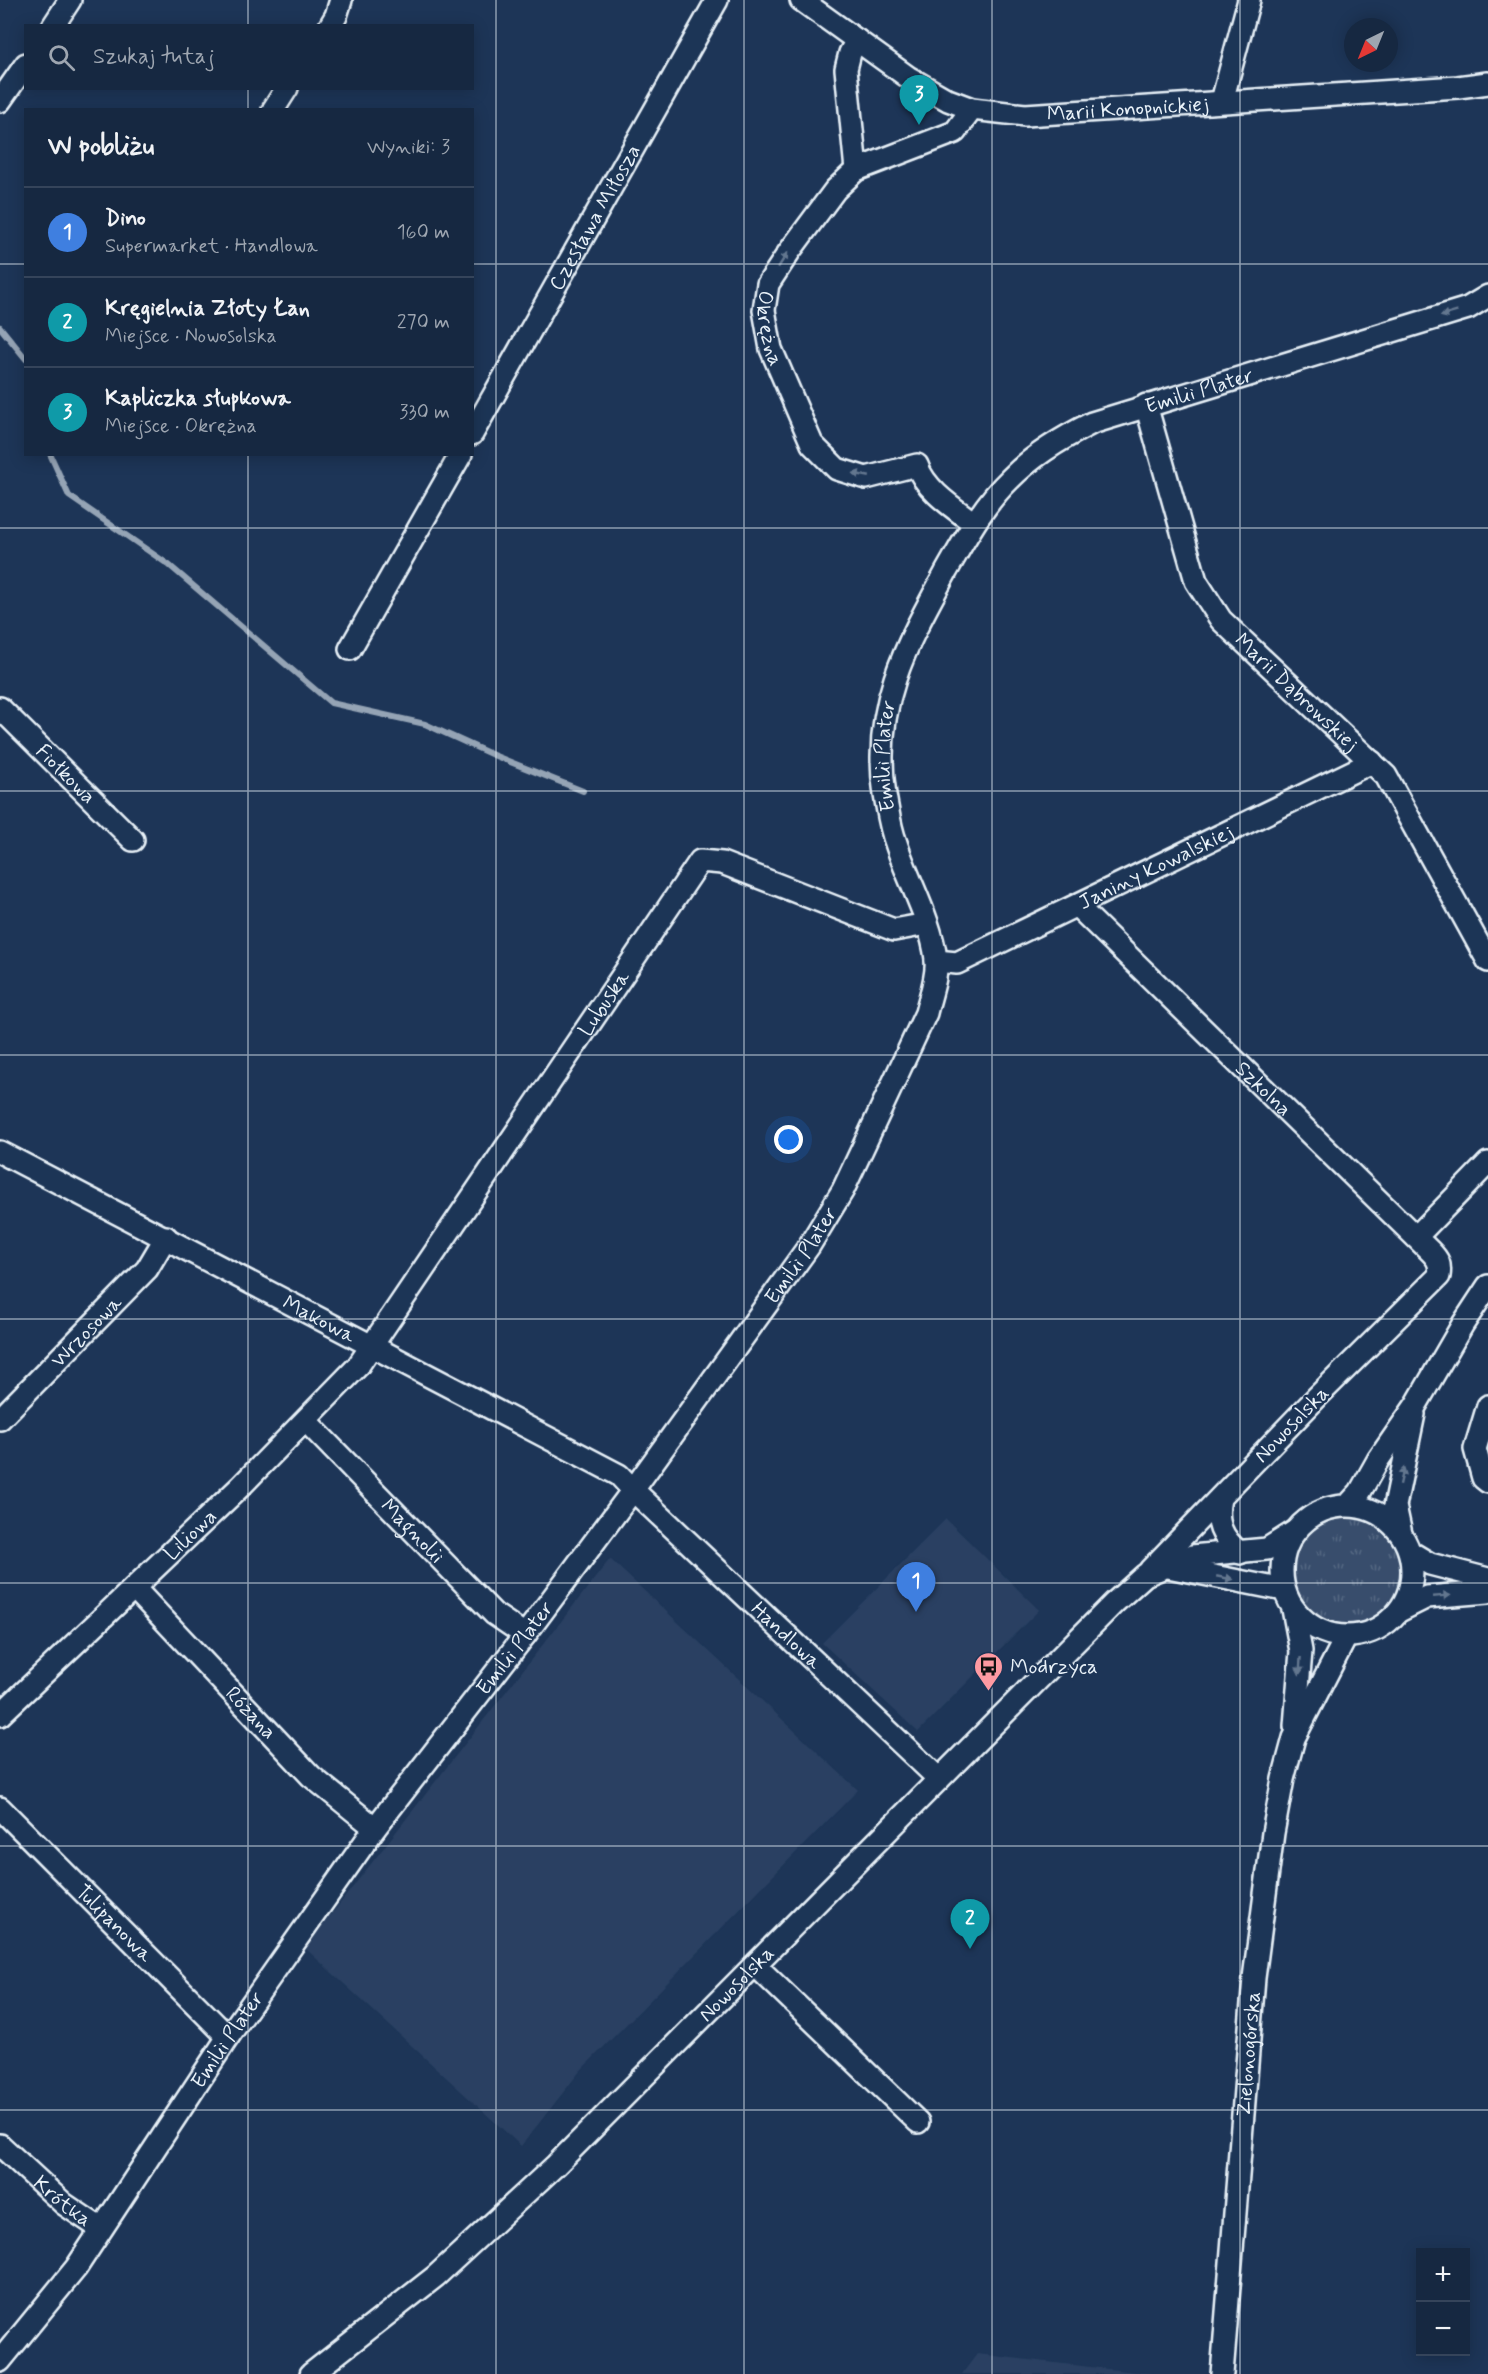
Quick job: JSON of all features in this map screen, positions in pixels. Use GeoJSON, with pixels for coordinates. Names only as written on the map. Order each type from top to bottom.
{"type":"FeatureCollection","features":[{"type":"Feature","properties":{"kind":"street"},"geometry":{"type":"LineString","coordinates":[[53,24],[70,0]]}},
{"type":"Feature","properties":{"kind":"street"},"geometry":{"type":"LineString","coordinates":[[331,24],[341,0]]}},
{"type":"Feature","properties":{"kind":"street","name":"Czesława Miłosza"},"geometry":{"type":"LineString","coordinates":[[474,430],[717,0]]}},
{"type":"Feature","properties":{"kind":"street","name":"Marii Konopnickiej"},"geometry":{"type":"LineString","coordinates":[[801,0],[908,77],[948,100],[972,109],[1025,116],[1222,101],[1458,87],[1488,82]]}},
{"type":"Feature","properties":{"kind":"street"},"geometry":{"type":"LineString","coordinates":[[1222,101],[1249,0]]}},
{"type":"Feature","properties":{"kind":"street"},"geometry":{"type":"LineString","coordinates":[[856,170],[846,69],[850,53],[857,40]]}},
{"type":"Feature","properties":{"kind":"street"},"geometry":{"type":"LineString","coordinates":[[0,101],[24,67]]}},
{"type":"Feature","properties":{"kind":"street"},"geometry":{"type":"LineString","coordinates":[[274,108],[286,90]]}},
{"type":"Feature","properties":{"kind":"street","name":"Okrężna"},"geometry":{"type":"LineString","coordinates":[[972,109],[955,132],[856,170],[834,190],[768,284],[764,310],[771,349],[812,444],[837,469],[866,478],[917,465],[920,474],[931,487],[974,523]]}},
{"type":"Feature","properties":{"kind":"street","name":"Emilii Plater"},"geometry":{"type":"LineString","coordinates":[[0,2361],[76,2268],[228,2037],[375,1828],[525,1635],[633,1490],[809,1246],[843,1190],[926,1012],[933,988],[936,960],[927,924],[895,842],[881,763],[883,732],[896,674],[910,638],[987,503],[1011,477],[1058,440],[1092,423],[1468,308],[1488,296]]}},
{"type":"Feature","properties":{"kind":"street","name":"Marii Dąbrowskiej"},"geometry":{"type":"LineString","coordinates":[[1146,405],[1196,581],[1221,620],[1386,776],[1488,962]]}},
{"type":"Feature","properties":{"kind":"street"},"geometry":{"type":"LineString","coordinates":[[350,649],[459,456]]}},
{"type":"Feature","properties":{"kind":"street","name":"Fiołkowa"},"geometry":{"type":"LineString","coordinates":[[0,708],[133,840]]}},
{"type":"Feature","properties":{"kind":"street","name":"Janiny Kowalskiej"},"geometry":{"type":"LineString","coordinates":[[936,960],[957,963],[1372,762]]}},
{"type":"Feature","properties":{"kind":"street","name":"Lubuska"},"geometry":{"type":"LineString","coordinates":[[371,1344],[700,861],[722,863],[894,930],[927,924]]}},
{"type":"Feature","properties":{"kind":"street","name":"Szkolna"},"geometry":{"type":"LineString","coordinates":[[1077,906],[1437,1258],[1441,1267],[1439,1276]]}},
{"type":"Feature","properties":{"kind":"street","name":"Makowa"},"geometry":{"type":"LineString","coordinates":[[0,1152],[596,1461],[619,1474],[633,1490]]}},
{"type":"Feature","properties":{"kind":"street"},"geometry":{"type":"LineString","coordinates":[[1416,1237],[1488,1163]]}},
{"type":"Feature","properties":{"kind":"street","name":"Wrzosowa"},"geometry":{"type":"LineString","coordinates":[[0,1419],[147,1269],[166,1237]]}},
{"type":"Feature","properties":{"kind":"street","name":"Nowosolska"},"geometry":{"type":"LineString","coordinates":[[311,2374],[436,2276],[564,2156],[1114,1603],[1145,1575],[1318,1396],[1439,1276]]}},
{"type":"Feature","properties":{"kind":"street"},"geometry":{"type":"LineString","coordinates":[[1348,1505],[1360,1492],[1378,1460],[1416,1405],[1488,1286]]}},
{"type":"Feature","properties":{"kind":"street","name":"Liliowa"},"geometry":{"type":"LineString","coordinates":[[0,1715],[306,1421],[358,1366],[371,1344]]}},
{"type":"Feature","properties":{"kind":"street"},"geometry":{"type":"LineString","coordinates":[[1416,1405],[1395,1506],[1405,1543],[1413,1573],[1409,1593],[1399,1611],[1385,1625],[1375,1630],[1346,1637],[1325,1634],[1307,1624],[1288,1599],[1281,1570],[1285,1550],[1294,1532],[1309,1517],[1328,1508],[1348,1505],[1368,1509],[1387,1519],[1405,1543],[1430,1564],[1488,1579]]}},
{"type":"Feature","properties":{"kind":"street"},"geometry":{"type":"LineString","coordinates":[[1488,1406],[1482,1443],[1483,1478],[1488,1482]]}},
{"type":"Feature","properties":{"kind":"street","name":"Magnolii"},"geometry":{"type":"LineString","coordinates":[[306,1421],[494,1614],[525,1635]]}},
{"type":"Feature","properties":{"kind":"street","name":"Handlowa"},"geometry":{"type":"LineString","coordinates":[[633,1490],[939,1779]]}},
{"type":"Feature","properties":{"kind":"street"},"geometry":{"type":"LineString","coordinates":[[1220,1498],[1217,1514],[1220,1530],[1227,1542],[1240,1553]]}},
{"type":"Feature","properties":{"kind":"street","name":"Nowosolska"},"geometry":{"type":"LineString","coordinates":[[1145,1575],[1192,1556],[1267,1549],[1294,1532]]}},
{"type":"Feature","properties":{"kind":"street"},"geometry":{"type":"LineString","coordinates":[[1168,1567],[1288,1599]]}},
{"type":"Feature","properties":{"kind":"street","name":"Różana"},"geometry":{"type":"LineString","coordinates":[[134,1588],[311,1776],[375,1828]]}},
{"type":"Feature","properties":{"kind":"street"},"geometry":{"type":"LineString","coordinates":[[1399,1611],[1427,1597],[1488,1592]]}},
{"type":"Feature","properties":{"kind":"street","name":"Zielonogórska"},"geometry":{"type":"LineString","coordinates":[[1222,2374],[1254,1978],[1273,1833],[1283,1779],[1294,1738],[1301,1651],[1288,1599]]}},
{"type":"Feature","properties":{"kind":"street","name":"Zielonogórska"},"geometry":{"type":"LineString","coordinates":[[1294,1738],[1346,1637]]}},
{"type":"Feature","properties":{"kind":"street","name":"Tulipanowa"},"geometry":{"type":"LineString","coordinates":[[0,1808],[228,2037]]}},
{"type":"Feature","properties":{"kind":"street"},"geometry":{"type":"LineString","coordinates":[[755,1965],[918,2122]]}},
{"type":"Feature","properties":{"kind":"street","name":"Krótka"},"geometry":{"type":"LineString","coordinates":[[0,2145],[64,2204],[101,2229]]}},
{"type":"Feature","properties":{"kind":"shaded area"},"geometry":{"type":"Polygon","coordinates":[[[946,1519],[1039,1610],[918,1732],[822,1643],[946,1519]]]}},
{"type":"Feature","properties":{"kind":"shaded area"},"geometry":{"type":"Polygon","coordinates":[[[610,1559],[858,1790],[580,2071],[521,2146],[305,1948],[610,1559]]]}},
{"type":"Feature","properties":{"kind":"shaded area"},"geometry":{"type":"Polygon","coordinates":[[[977,2354],[1152,2374],[962,2374],[977,2354]]]}},
{"type":"Feature","properties":{"kind":"green space"},"geometry":{"type":"Polygon","coordinates":[[[1347,1516],[1368,1521],[1386,1532],[1397,1550],[1402,1571],[1397,1592],[1386,1610],[1368,1621],[1347,1626],[1326,1621],[1308,1610],[1297,1592],[1292,1571],[1297,1550],[1308,1532],[1326,1521],[1347,1516]]]}},
{"type":"Feature","properties":{"kind":"waterway"},"geometry":{"type":"LineString","coordinates":[[0,327],[24,357]]}},
{"type":"Feature","properties":{"kind":"waterway"},"geometry":{"type":"LineString","coordinates":[[51,456],[69,496],[169,565],[331,703],[425,724],[493,755],[583,791]]}},
{"type":"Feature","properties":{"kind":"place","name":"Kapliczka słupkowa"},"geometry":{"type":"Point","coordinates":[919,125]}},
{"type":"Feature","properties":{"kind":"place","name":"Dino"},"geometry":{"type":"Point","coordinates":[916,1612]}},
{"type":"Feature","properties":{"kind":"place","name":"Modrzyca"},"geometry":{"type":"Point","coordinates":[989,1692]}},
{"type":"Feature","properties":{"kind":"place","name":"Kręgielnia Złoty Łan"},"geometry":{"type":"Point","coordinates":[970,1949]}}]}
